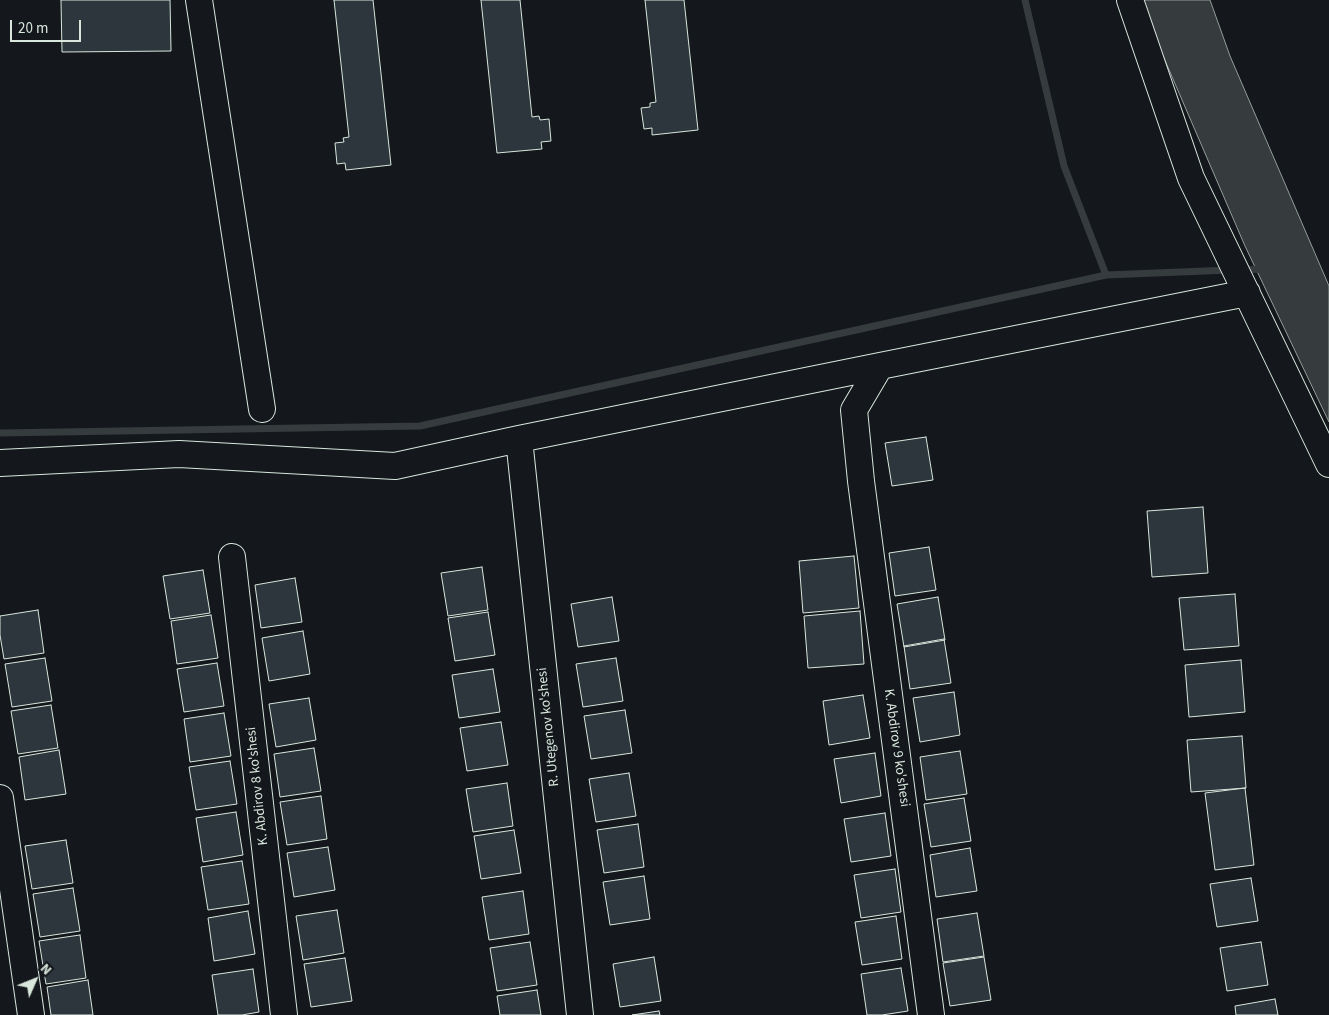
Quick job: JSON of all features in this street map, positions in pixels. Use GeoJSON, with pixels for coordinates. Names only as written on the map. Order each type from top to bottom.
{"type":"FeatureCollection","features":[{"type":"Feature","properties":{"kind":"street"},"geometry":{"type":"LineString","coordinates":[[199,0],[262,409]]}},
{"type":"Feature","properties":{"kind":"street"},"geometry":{"type":"LineString","coordinates":[[1130,0],[1191,178],[1329,464]]}},
{"type":"Feature","properties":{"kind":"street"},"geometry":{"type":"LineString","coordinates":[[0,463],[179,454],[395,466],[519,439],[1247,293]]}},
{"type":"Feature","properties":{"kind":"street","name":"K. Abdirov 9 ko'shesi"},"geometry":{"type":"LineString","coordinates":[[880,366],[854,410],[861,481],[931,1015]]}},
{"type":"Feature","properties":{"kind":"street","name":"R. Utegenov ko'shesi"},"geometry":{"type":"LineString","coordinates":[[519,439],[580,1015]]}},
{"type":"Feature","properties":{"kind":"street","name":"K. Abdirov 8 ko'shesi"},"geometry":{"type":"LineString","coordinates":[[232,557],[284,1015]]}},
{"type":"Feature","properties":{"kind":"street"},"geometry":{"type":"LineString","coordinates":[[0,798],[31,1015]]}},
{"type":"Feature","properties":{"kind":"shaded area"},"geometry":{"type":"Polygon","coordinates":[[[1143,0],[1210,0],[1230,56],[1329,286],[1329,422],[1245,246],[1151,28],[1143,0]]]}},
{"type":"Feature","properties":{"kind":"building"},"geometry":{"type":"Polygon","coordinates":[[[61,0],[170,0],[171,51],[62,52],[61,0]]]}},
{"type":"Feature","properties":{"kind":"building"},"geometry":{"type":"Polygon","coordinates":[[[334,0],[373,0],[391,165],[346,170],[345,163],[337,164],[335,143],[344,142],[343,138],[349,137],[334,0]]]}},
{"type":"Feature","properties":{"kind":"building"},"geometry":{"type":"Polygon","coordinates":[[[481,0],[520,0],[532,117],[539,116],[540,120],[549,119],[551,141],[541,142],[542,149],[497,153],[481,0]]]}},
{"type":"Feature","properties":{"kind":"building"},"geometry":{"type":"Polygon","coordinates":[[[645,0],[684,0],[698,130],[652,135],[652,128],[644,129],[641,108],[650,107],[650,103],[656,102],[645,0]]]}},
{"type":"Feature","properties":{"kind":"building"},"geometry":{"type":"Polygon","coordinates":[[[926,437],[933,480],[892,486],[885,443],[926,437]]]}},
{"type":"Feature","properties":{"kind":"building"},"geometry":{"type":"Polygon","coordinates":[[[1203,507],[1208,573],[1152,577],[1147,511],[1203,507]]]}},
{"type":"Feature","properties":{"kind":"building"},"geometry":{"type":"Polygon","coordinates":[[[929,547],[936,590],[895,596],[889,553],[929,547]]]}},
{"type":"Feature","properties":{"kind":"building"},"geometry":{"type":"Polygon","coordinates":[[[854,556],[859,608],[803,613],[799,561],[854,556]]]}},
{"type":"Feature","properties":{"kind":"building"},"geometry":{"type":"Polygon","coordinates":[[[482,567],[488,610],[448,616],[441,573],[482,567]]]}},
{"type":"Feature","properties":{"kind":"building"},"geometry":{"type":"Polygon","coordinates":[[[203,570],[210,613],[170,619],[163,576],[203,570]]]}},
{"type":"Feature","properties":{"kind":"building"},"geometry":{"type":"Polygon","coordinates":[[[295,578],[302,622],[261,628],[255,585],[295,578]]]}},
{"type":"Feature","properties":{"kind":"building"},"geometry":{"type":"Polygon","coordinates":[[[1235,594],[1239,646],[1184,650],[1179,598],[1235,594]]]}},
{"type":"Feature","properties":{"kind":"building"},"geometry":{"type":"Polygon","coordinates":[[[612,597],[619,641],[578,647],[571,604],[612,597]]]}},
{"type":"Feature","properties":{"kind":"building"},"geometry":{"type":"Polygon","coordinates":[[[938,597],[945,640],[904,647],[897,604],[938,597]]]}},
{"type":"Feature","properties":{"kind":"building"},"geometry":{"type":"Polygon","coordinates":[[[38,610],[44,653],[4,659],[0,635],[0,616],[38,610]]]}},
{"type":"Feature","properties":{"kind":"building"},"geometry":{"type":"Polygon","coordinates":[[[860,611],[864,664],[808,668],[804,616],[860,611]]]}},
{"type":"Feature","properties":{"kind":"building"},"geometry":{"type":"Polygon","coordinates":[[[488,612],[495,655],[455,661],[448,618],[488,612]]]}},
{"type":"Feature","properties":{"kind":"building"},"geometry":{"type":"Polygon","coordinates":[[[211,615],[218,658],[177,664],[171,621],[211,615]]]}},
{"type":"Feature","properties":{"kind":"building"},"geometry":{"type":"Polygon","coordinates":[[[303,631],[310,674],[269,681],[262,638],[303,631]]]}},
{"type":"Feature","properties":{"kind":"building"},"geometry":{"type":"Polygon","coordinates":[[[944,639],[951,683],[910,689],[904,646],[944,639]]]}},
{"type":"Feature","properties":{"kind":"building"},"geometry":{"type":"Polygon","coordinates":[[[45,658],[52,701],[12,707],[5,664],[45,658]]]}},
{"type":"Feature","properties":{"kind":"building"},"geometry":{"type":"Polygon","coordinates":[[[616,658],[623,701],[583,707],[576,664],[616,658]]]}},
{"type":"Feature","properties":{"kind":"building"},"geometry":{"type":"Polygon","coordinates":[[[1241,660],[1245,712],[1189,717],[1185,665],[1241,660]]]}},
{"type":"Feature","properties":{"kind":"building"},"geometry":{"type":"Polygon","coordinates":[[[217,663],[224,706],[184,712],[177,669],[217,663]]]}},
{"type":"Feature","properties":{"kind":"building"},"geometry":{"type":"Polygon","coordinates":[[[493,669],[500,712],[459,718],[452,675],[493,669]]]}},
{"type":"Feature","properties":{"kind":"building"},"geometry":{"type":"Polygon","coordinates":[[[954,692],[960,735],[920,742],[913,698],[954,692]]]}},
{"type":"Feature","properties":{"kind":"building"},"geometry":{"type":"Polygon","coordinates":[[[863,695],[870,738],[829,745],[823,701],[863,695]]]}},
{"type":"Feature","properties":{"kind":"building"},"geometry":{"type":"Polygon","coordinates":[[[309,698],[316,740],[276,747],[269,704],[309,698]]]}},
{"type":"Feature","properties":{"kind":"building"},"geometry":{"type":"Polygon","coordinates":[[[51,705],[58,748],[18,754],[11,711],[51,705]]]}},
{"type":"Feature","properties":{"kind":"building"},"geometry":{"type":"Polygon","coordinates":[[[625,710],[632,753],[591,759],[584,716],[625,710]]]}},
{"type":"Feature","properties":{"kind":"building"},"geometry":{"type":"Polygon","coordinates":[[[224,713],[231,756],[190,762],[184,719],[224,713]]]}},
{"type":"Feature","properties":{"kind":"building"},"geometry":{"type":"Polygon","coordinates":[[[501,722],[508,765],[467,771],[460,728],[501,722]]]}},
{"type":"Feature","properties":{"kind":"building"},"geometry":{"type":"Polygon","coordinates":[[[1242,736],[1246,788],[1191,792],[1187,740],[1242,736]]]}},
{"type":"Feature","properties":{"kind":"building"},"geometry":{"type":"Polygon","coordinates":[[[314,748],[321,791],[280,797],[274,754],[314,748]]]}},
{"type":"Feature","properties":{"kind":"building"},"geometry":{"type":"Polygon","coordinates":[[[59,750],[66,794],[25,800],[19,757],[59,750]]]}},
{"type":"Feature","properties":{"kind":"building"},"geometry":{"type":"Polygon","coordinates":[[[960,751],[967,794],[926,800],[920,757],[960,751]]]}},
{"type":"Feature","properties":{"kind":"building"},"geometry":{"type":"Polygon","coordinates":[[[875,753],[881,796],[841,803],[834,759],[875,753]]]}},
{"type":"Feature","properties":{"kind":"building"},"geometry":{"type":"Polygon","coordinates":[[[230,761],[237,804],[196,810],[189,767],[230,761]]]}},
{"type":"Feature","properties":{"kind":"building"},"geometry":{"type":"Polygon","coordinates":[[[629,773],[636,816],[596,822],[589,779],[629,773]]]}},
{"type":"Feature","properties":{"kind":"building"},"geometry":{"type":"Polygon","coordinates":[[[507,783],[513,826],[473,832],[466,789],[507,783]]]}},
{"type":"Feature","properties":{"kind":"building"},"geometry":{"type":"Polygon","coordinates":[[[1245,788],[1254,865],[1215,870],[1205,793],[1245,788]]]}},
{"type":"Feature","properties":{"kind":"building"},"geometry":{"type":"Polygon","coordinates":[[[321,796],[327,839],[287,845],[280,802],[321,796]]]}},
{"type":"Feature","properties":{"kind":"building"},"geometry":{"type":"Polygon","coordinates":[[[964,798],[971,841],[931,847],[924,804],[964,798]]]}},
{"type":"Feature","properties":{"kind":"building"},"geometry":{"type":"Polygon","coordinates":[[[236,812],[243,855],[203,862],[196,818],[236,812]]]}},
{"type":"Feature","properties":{"kind":"building"},"geometry":{"type":"Polygon","coordinates":[[[885,813],[891,856],[851,862],[844,819],[885,813]]]}},
{"type":"Feature","properties":{"kind":"building"},"geometry":{"type":"Polygon","coordinates":[[[638,824],[644,867],[604,873],[597,830],[638,824]]]}},
{"type":"Feature","properties":{"kind":"building"},"geometry":{"type":"Polygon","coordinates":[[[514,830],[521,873],[481,879],[474,836],[514,830]]]}},
{"type":"Feature","properties":{"kind":"building"},"geometry":{"type":"Polygon","coordinates":[[[66,840],[73,883],[32,889],[25,846],[66,840]]]}},
{"type":"Feature","properties":{"kind":"building"},"geometry":{"type":"Polygon","coordinates":[[[328,847],[335,890],[294,897],[287,853],[328,847]]]}},
{"type":"Feature","properties":{"kind":"building"},"geometry":{"type":"Polygon","coordinates":[[[970,848],[977,891],[936,897],[930,855],[970,848]]]}},
{"type":"Feature","properties":{"kind":"building"},"geometry":{"type":"Polygon","coordinates":[[[242,861],[249,904],[208,910],[201,867],[242,861]]]}},
{"type":"Feature","properties":{"kind":"building"},"geometry":{"type":"Polygon","coordinates":[[[895,869],[901,912],[861,918],[854,875],[895,869]]]}},
{"type":"Feature","properties":{"kind":"building"},"geometry":{"type":"Polygon","coordinates":[[[644,876],[650,919],[610,925],[603,882],[644,876]]]}},
{"type":"Feature","properties":{"kind":"building"},"geometry":{"type":"Polygon","coordinates":[[[1251,878],[1258,921],[1217,927],[1210,884],[1251,878]]]}},
{"type":"Feature","properties":{"kind":"building"},"geometry":{"type":"Polygon","coordinates":[[[73,888],[80,931],[40,937],[33,894],[73,888]]]}},
{"type":"Feature","properties":{"kind":"building"},"geometry":{"type":"Polygon","coordinates":[[[523,891],[529,934],[489,940],[482,897],[523,891]]]}},
{"type":"Feature","properties":{"kind":"building"},"geometry":{"type":"Polygon","coordinates":[[[337,910],[344,953],[303,960],[296,916],[337,910]]]}},
{"type":"Feature","properties":{"kind":"building"},"geometry":{"type":"Polygon","coordinates":[[[248,911],[255,954],[214,961],[208,918],[248,911]]]}},
{"type":"Feature","properties":{"kind":"building"},"geometry":{"type":"Polygon","coordinates":[[[977,913],[984,956],[943,962],[937,919],[977,913]]]}},
{"type":"Feature","properties":{"kind":"building"},"geometry":{"type":"Polygon","coordinates":[[[896,916],[902,959],[862,965],[855,922],[896,916]]]}},
{"type":"Feature","properties":{"kind":"building"},"geometry":{"type":"Polygon","coordinates":[[[80,935],[86,978],[46,984],[39,941],[80,935]]]}},
{"type":"Feature","properties":{"kind":"building"},"geometry":{"type":"Polygon","coordinates":[[[530,942],[537,985],[497,991],[490,948],[530,942]]]}},
{"type":"Feature","properties":{"kind":"building"},"geometry":{"type":"Polygon","coordinates":[[[1261,942],[1268,985],[1227,991],[1220,948],[1261,942]]]}},
{"type":"Feature","properties":{"kind":"building"},"geometry":{"type":"Polygon","coordinates":[[[654,957],[661,1001],[620,1007],[613,964],[654,957]]]}},
{"type":"Feature","properties":{"kind":"building"},"geometry":{"type":"Polygon","coordinates":[[[984,957],[991,1000],[950,1006],[943,963],[984,957]]]}},
{"type":"Feature","properties":{"kind":"building"},"geometry":{"type":"Polygon","coordinates":[[[345,958],[352,1001],[311,1007],[304,964],[345,958]]]}},
{"type":"Feature","properties":{"kind":"building"},"geometry":{"type":"Polygon","coordinates":[[[901,968],[908,1011],[867,1015],[861,974],[901,968]]]}},
{"type":"Feature","properties":{"kind":"building"},"geometry":{"type":"Polygon","coordinates":[[[253,969],[259,1012],[242,1015],[218,1015],[212,975],[253,969]]]}},
{"type":"Feature","properties":{"kind":"building"},"geometry":{"type":"Polygon","coordinates":[[[88,980],[93,1015],[51,1015],[47,987],[88,980]]]}},
{"type":"Feature","properties":{"kind":"building"},"geometry":{"type":"Polygon","coordinates":[[[537,990],[541,1015],[500,1015],[497,996],[537,990]]]}},
{"type":"Feature","properties":{"kind":"building"},"geometry":{"type":"Polygon","coordinates":[[[1275,999],[1278,1015],[1236,1015],[1235,1006],[1275,999]]]}},
{"type":"Feature","properties":{"kind":"building"},"geometry":{"type":"Polygon","coordinates":[[[659,1011],[660,1015],[632,1015],[659,1011]]]}},
{"type":"Feature","properties":{"kind":"waterway"},"geometry":{"type":"LineString","coordinates":[[1025,0],[1064,166],[1106,275]]}},
{"type":"Feature","properties":{"kind":"waterway"},"geometry":{"type":"LineString","coordinates":[[1241,270],[1265,269]]}},
{"type":"Feature","properties":{"kind":"waterway"},"geometry":{"type":"LineString","coordinates":[[0,433],[420,426],[1106,275],[1230,270]]}}]}
